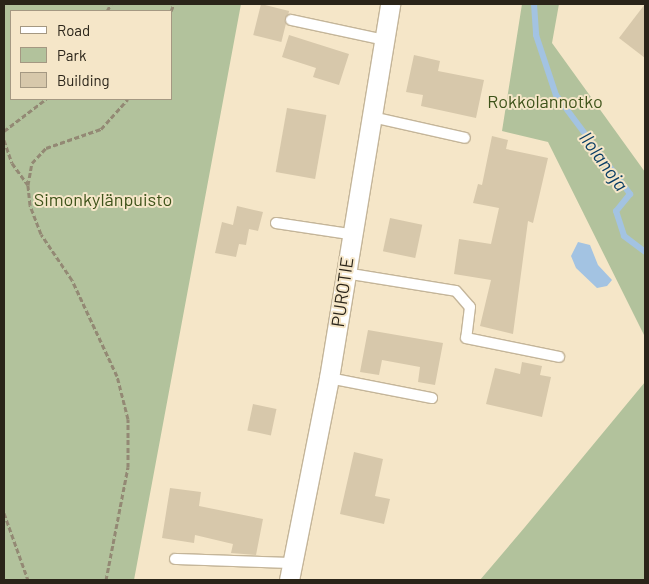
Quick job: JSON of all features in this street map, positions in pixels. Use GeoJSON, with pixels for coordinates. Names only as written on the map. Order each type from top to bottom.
{"type":"FeatureCollection","features":[{"type":"Feature","properties":{"kind":"street","name":"PUROTIE"},"geometry":{"type":"LineString","coordinates":[[291,572],[329,378],[349,234],[372,117],[390,4]]}},
{"type":"Feature","properties":{"kind":"lane"},"geometry":{"type":"LineString","coordinates":[[291,20],[384,40]]}},
{"type":"Feature","properties":{"kind":"lane"},"geometry":{"type":"LineString","coordinates":[[372,117],[465,138]]}},
{"type":"Feature","properties":{"kind":"lane"},"geometry":{"type":"LineString","coordinates":[[276,223],[349,234]]}},
{"type":"Feature","properties":{"kind":"lane"},"geometry":{"type":"LineString","coordinates":[[345,273],[456,290],[470,307],[466,338],[559,357]]}},
{"type":"Feature","properties":{"kind":"lane"},"geometry":{"type":"LineString","coordinates":[[329,378],[432,398]]}},
{"type":"Feature","properties":{"kind":"lane"},"geometry":{"type":"LineString","coordinates":[[175,559],[291,572]]}},
{"type":"Feature","properties":{"kind":"path"},"geometry":{"type":"LineString","coordinates":[[4,131],[45,100]]}},
{"type":"Feature","properties":{"kind":"path"},"geometry":{"type":"LineString","coordinates":[[106,580],[128,467],[128,419],[117,376],[72,280],[41,234],[30,205],[28,185],[32,164],[46,148],[101,129],[127,100]]}},
{"type":"Feature","properties":{"kind":"path"},"geometry":{"type":"LineString","coordinates":[[4,140],[12,163],[28,185]]}},
{"type":"Feature","properties":{"kind":"path"},"geometry":{"type":"LineString","coordinates":[[4,513],[28,580]]}},
{"type":"Feature","properties":{"kind":"green space","name":"Simonkylänpuisto"},"geometry":{"type":"Polygon","coordinates":[[[4,4],[241,4],[134,580],[4,580],[4,4]]]}},
{"type":"Feature","properties":{"kind":"green space","name":"Rokkolannotko"},"geometry":{"type":"Polygon","coordinates":[[[522,4],[559,4],[552,43],[645,172],[645,337],[548,142],[502,131],[522,4]]]}},
{"type":"Feature","properties":{"kind":"green space"},"geometry":{"type":"Polygon","coordinates":[[[645,382],[645,580],[480,580],[525,527],[645,382]]]}},
{"type":"Feature","properties":{"kind":"water"},"geometry":{"type":"Polygon","coordinates":[[[578,242],[590,245],[598,265],[612,280],[607,286],[597,288],[576,268],[571,256],[578,242]]]}},
{"type":"Feature","properties":{"kind":"building"},"geometry":{"type":"Polygon","coordinates":[[[261,4],[289,11],[281,42],[253,35],[261,4]]]}},
{"type":"Feature","properties":{"kind":"building"},"geometry":{"type":"Polygon","coordinates":[[[645,4],[645,58],[619,38],[645,4]]]}},
{"type":"Feature","properties":{"kind":"building"},"geometry":{"type":"Polygon","coordinates":[[[289,35],[349,54],[339,85],[313,77],[316,68],[282,57],[289,35]]]}},
{"type":"Feature","properties":{"kind":"building"},"geometry":{"type":"Polygon","coordinates":[[[414,55],[440,61],[438,71],[484,80],[476,118],[421,106],[423,95],[406,92],[414,55]]]}},
{"type":"Feature","properties":{"kind":"building"},"geometry":{"type":"Polygon","coordinates":[[[287,108],[326,115],[315,179],[276,172],[287,108]]]}},
{"type":"Feature","properties":{"kind":"building"},"geometry":{"type":"Polygon","coordinates":[[[492,136],[508,140],[506,149],[548,158],[533,223],[528,221],[513,334],[480,326],[491,280],[454,274],[459,239],[491,244],[499,208],[473,203],[478,184],[482,185],[492,136]]]}},
{"type":"Feature","properties":{"kind":"building"},"geometry":{"type":"Polygon","coordinates":[[[237,206],[263,212],[258,231],[249,229],[246,245],[239,244],[236,257],[215,253],[222,222],[233,225],[237,206]]]}},
{"type":"Feature","properties":{"kind":"building"},"geometry":{"type":"Polygon","coordinates":[[[390,218],[422,225],[415,258],[383,251],[390,218]]]}},
{"type":"Feature","properties":{"kind":"building"},"geometry":{"type":"Polygon","coordinates":[[[368,330],[443,343],[435,385],[418,382],[420,367],[382,360],[379,375],[360,372],[368,330]]]}},
{"type":"Feature","properties":{"kind":"building"},"geometry":{"type":"Polygon","coordinates":[[[522,362],[542,366],[540,375],[551,377],[542,417],[486,404],[495,368],[520,374],[522,362]]]}},
{"type":"Feature","properties":{"kind":"building"},"geometry":{"type":"Polygon","coordinates":[[[253,404],[276,409],[271,435],[247,430],[253,404]]]}},
{"type":"Feature","properties":{"kind":"building"},"geometry":{"type":"Polygon","coordinates":[[[354,452],[383,459],[375,496],[390,499],[384,524],[340,514],[354,452]]]}},
{"type":"Feature","properties":{"kind":"building"},"geometry":{"type":"Polygon","coordinates":[[[170,488],[201,492],[199,506],[263,519],[256,555],[231,553],[233,544],[195,535],[194,543],[162,538],[170,488]]]}},
{"type":"Feature","properties":{"kind":"waterway","name":"Ilolanoja"},"geometry":{"type":"LineString","coordinates":[[534,4],[536,35],[556,95],[630,194],[616,211],[624,236],[645,252]]}}]}
